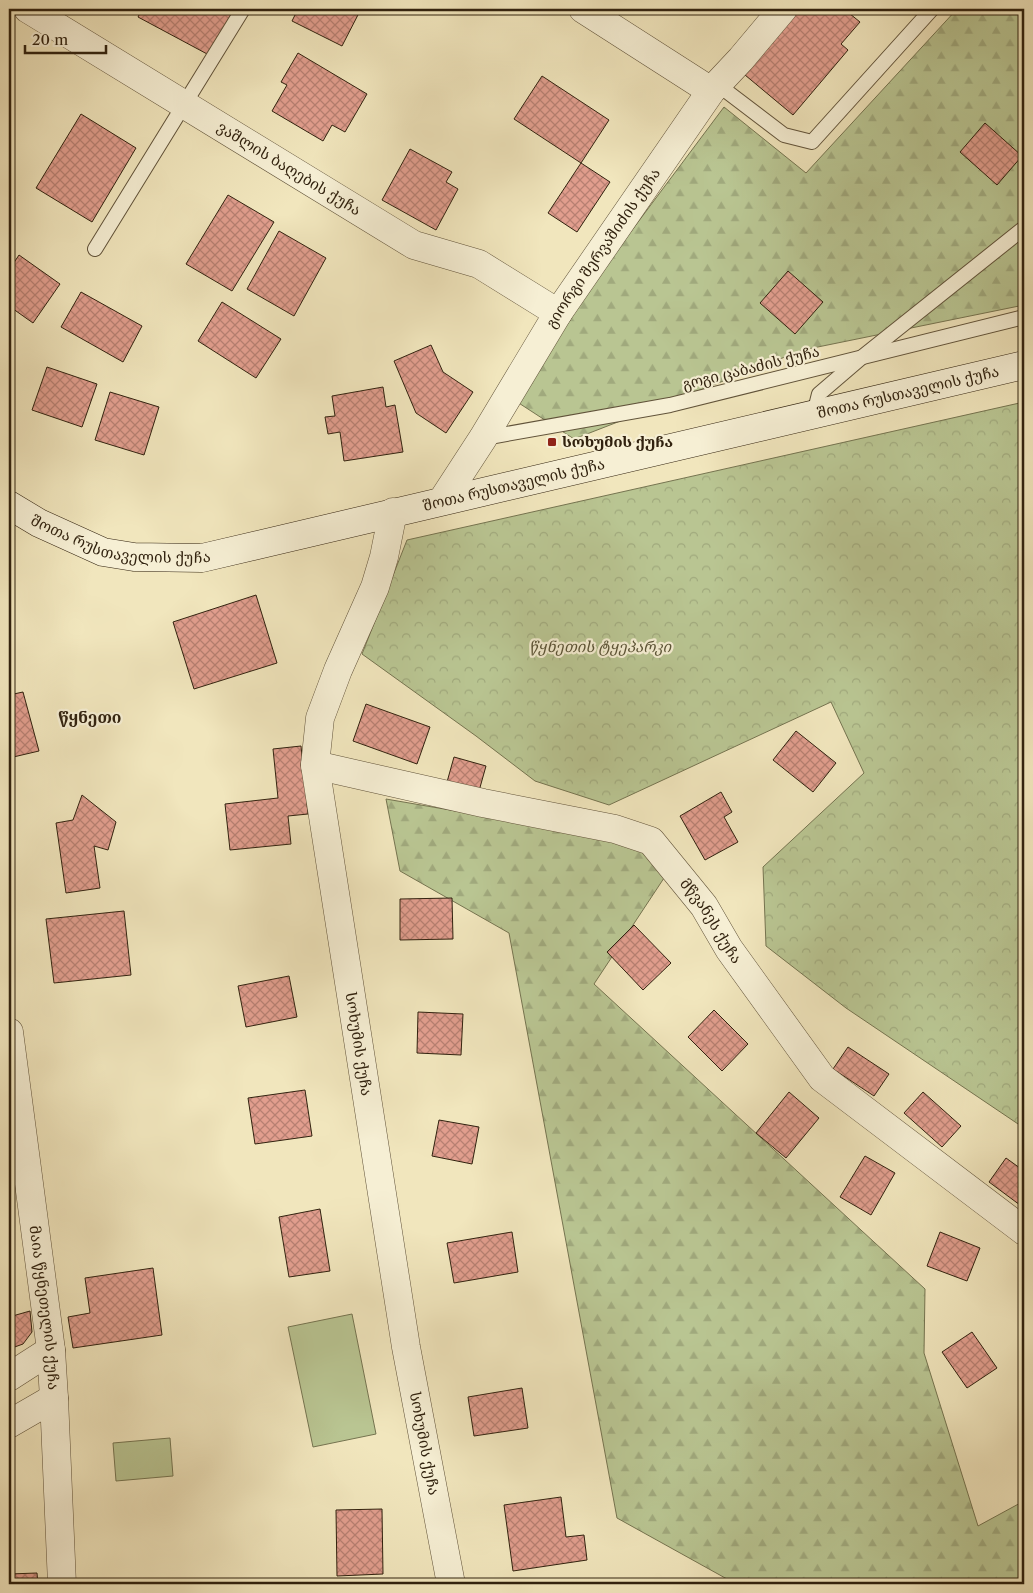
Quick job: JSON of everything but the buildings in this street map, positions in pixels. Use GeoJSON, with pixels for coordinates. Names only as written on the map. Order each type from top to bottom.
{"type":"FeatureCollection","features":[{"type":"Feature","properties":{"kind":"street","name":"ვაშლის ბაღების ქუჩა"},"geometry":{"type":"LineString","coordinates":[[28,9],[414,245],[479,264],[558,313]]}},
{"type":"Feature","properties":{"kind":"street"},"geometry":{"type":"LineString","coordinates":[[583,9],[714,88]]}},
{"type":"Feature","properties":{"kind":"street","name":"გიორგი შერვაშიძის ქუჩა"},"geometry":{"type":"LineString","coordinates":[[442,501],[483,438],[558,313],[714,88],[783,9]]}},
{"type":"Feature","properties":{"kind":"street","name":"შოთა რუსთაველის ქუჩა"},"geometry":{"type":"LineString","coordinates":[[9,505],[39,523],[103,552],[134,557],[202,558],[1024,365]]}},
{"type":"Feature","properties":{"kind":"street","name":"სოხუმის ქუჩა"},"geometry":{"type":"LineString","coordinates":[[393,512],[384,557],[375,587],[338,670],[320,718],[315,765],[406,1347],[451,1584]]}},
{"type":"Feature","properties":{"kind":"street","name":"მწვანეს ქუჩა"},"geometry":{"type":"LineString","coordinates":[[315,765],[483,803],[615,829],[651,841],[704,906],[729,949],[822,1078],[1024,1231]]}},
{"type":"Feature","properties":{"kind":"street","name":"მაია წყნეთელის ქუჩა"},"geometry":{"type":"LineString","coordinates":[[9,1032],[51,1350],[62,1584]]}},
{"type":"Feature","properties":{"kind":"street"},"geometry":{"type":"LineString","coordinates":[[9,1377],[51,1350]]}},
{"type":"Feature","properties":{"kind":"street"},"geometry":{"type":"LineString","coordinates":[[9,1424],[54,1398]]}},
{"type":"Feature","properties":{"kind":"lane"},"geometry":{"type":"LineString","coordinates":[[95,249],[243,9]]}},
{"type":"Feature","properties":{"kind":"lane"},"geometry":{"type":"LineString","coordinates":[[714,88],[784,135],[812,142],[932,9]]}},
{"type":"Feature","properties":{"kind":"lane"},"geometry":{"type":"LineString","coordinates":[[814,414],[819,394],[860,358],[1024,228]]}},
{"type":"Feature","properties":{"kind":"lane","name":"გოგი ცაბაძის ქუჩა"},"geometry":{"type":"LineString","coordinates":[[483,438],[670,405],[1024,317]]}},
{"type":"Feature","properties":{"kind":"green space"},"geometry":{"type":"Polygon","coordinates":[[[957,9],[1024,9],[1024,305],[803,350],[574,439],[508,396],[724,107],[806,173],[957,9]]]}},
{"type":"Feature","properties":{"kind":"green space","name":"წყნეთის ტყეპარკი"},"geometry":{"type":"Polygon","coordinates":[[[1024,402],[1024,1128],[846,1008],[766,946],[763,867],[864,773],[831,702],[609,805],[535,781],[362,654],[407,540],[1024,402]]]}},
{"type":"Feature","properties":{"kind":"green space"},"geometry":{"type":"Polygon","coordinates":[[[386,799],[636,842],[668,872],[594,984],[925,1289],[924,1353],[978,1526],[1024,1501],[1024,1584],[736,1584],[617,1518],[509,933],[400,871],[386,799]]]}},
{"type":"Feature","properties":{"kind":"green space"},"geometry":{"type":"Polygon","coordinates":[[[352,1314],[376,1434],[313,1447],[288,1327],[352,1314]]]}},
{"type":"Feature","properties":{"kind":"green space"},"geometry":{"type":"Polygon","coordinates":[[[170,1438],[173,1476],[116,1481],[113,1443],[170,1438]]]}},
{"type":"Feature","properties":{"kind":"place","name":"სოხუმის ქუჩა"},"geometry":{"type":"Point","coordinates":[552,442]}},
{"type":"Feature","properties":{"kind":"district","name":"წყნეთი"},"geometry":{"type":"Point","coordinates":[90,717]}}]}
